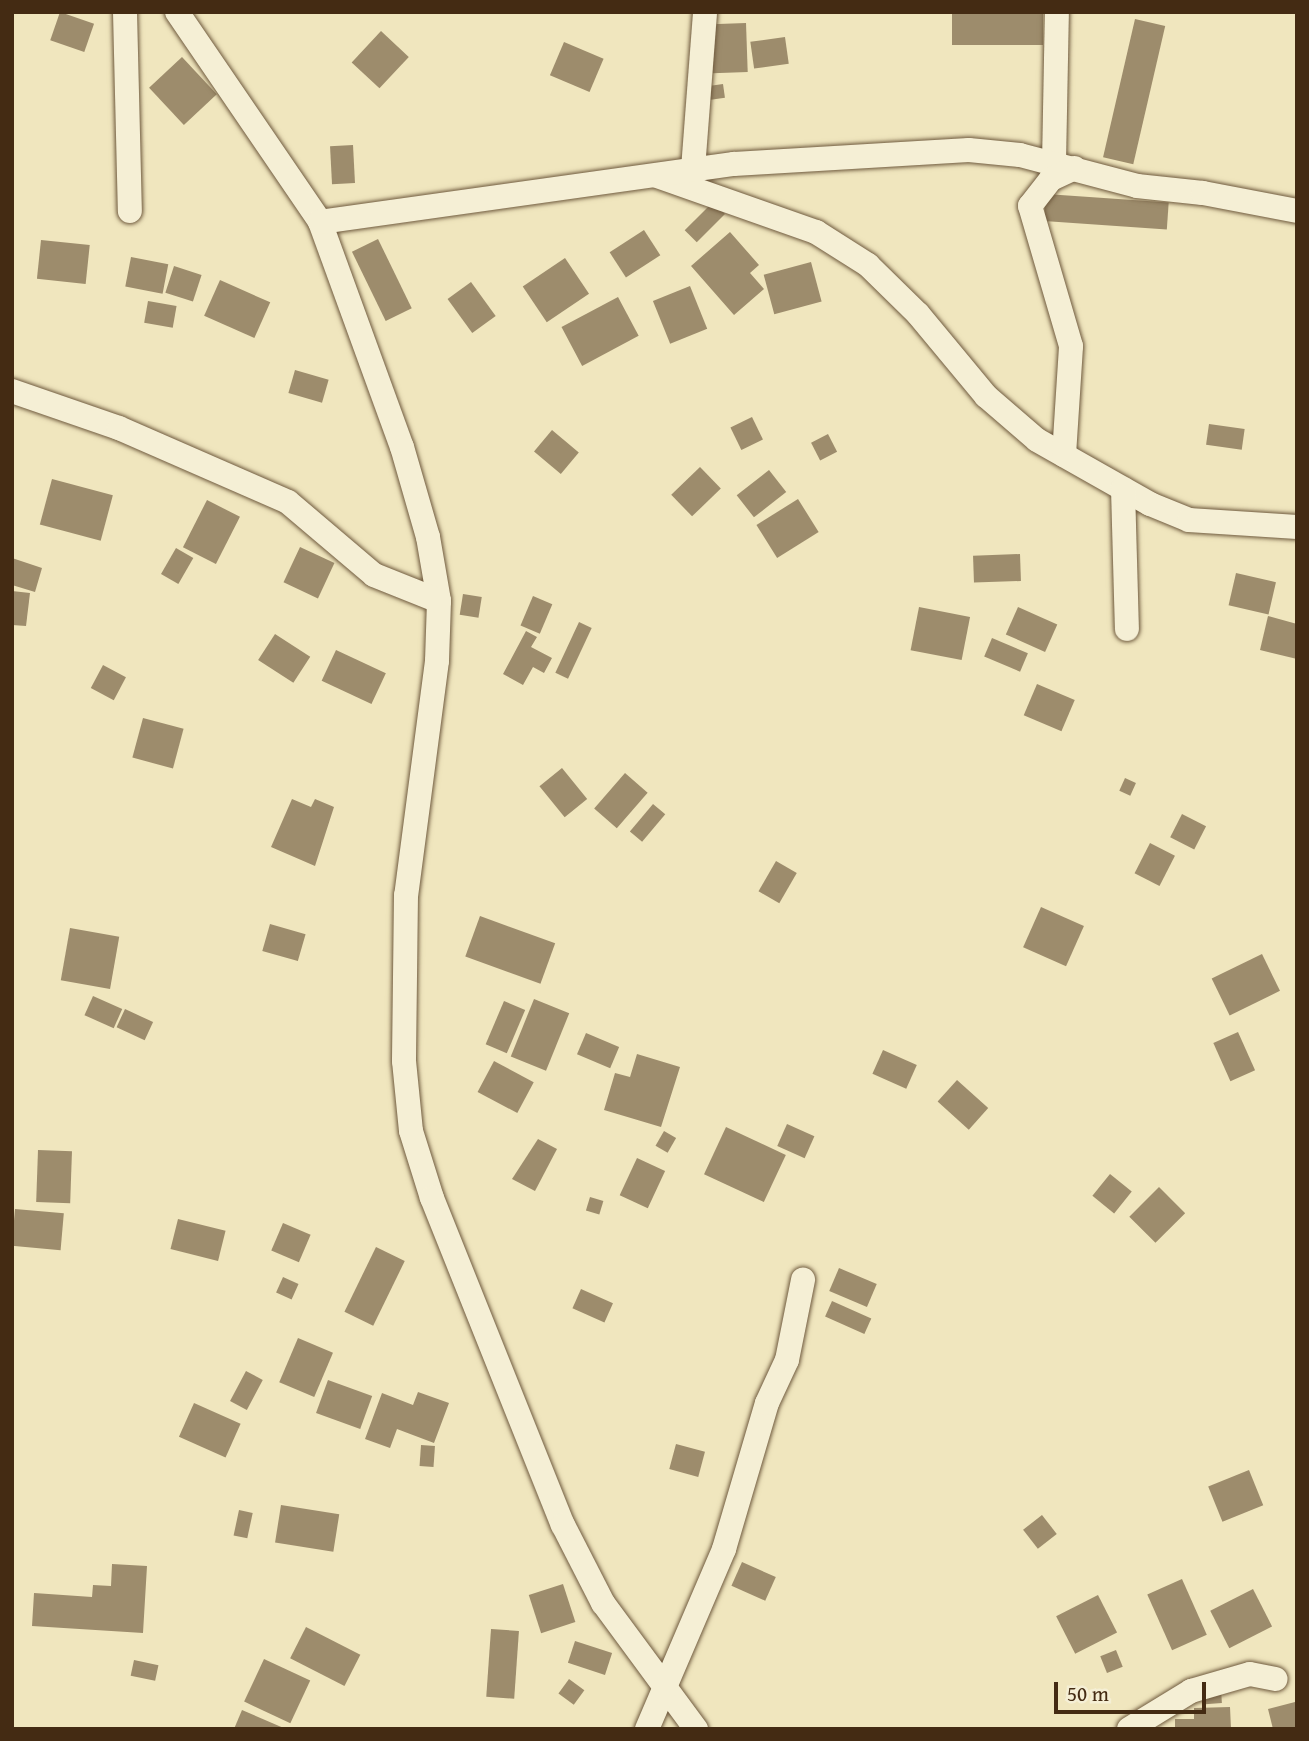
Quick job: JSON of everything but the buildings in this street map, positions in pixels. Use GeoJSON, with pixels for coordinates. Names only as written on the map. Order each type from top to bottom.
{"type":"FeatureCollection","features":[{"type":"Feature","properties":{"kind":"street"},"geometry":{"type":"LineString","coordinates":[[125,12],[130,211]]}},
{"type":"Feature","properties":{"kind":"street"},"geometry":{"type":"LineString","coordinates":[[177,12],[320,222],[402,447],[428,537],[439,601],[437,661],[406,895],[404,1061],[411,1131],[432,1198],[563,1525],[603,1603],[696,1729]]}},
{"type":"Feature","properties":{"kind":"street"},"geometry":{"type":"LineString","coordinates":[[693,169],[705,12]]}},
{"type":"Feature","properties":{"kind":"street"},"geometry":{"type":"LineString","coordinates":[[1057,12],[1065,165],[1030,206],[1071,346],[1064,455]]}},
{"type":"Feature","properties":{"kind":"street"},"geometry":{"type":"LineString","coordinates":[[320,222],[693,169],[969,150],[1065,165],[1137,186],[1203,192],[1297,211]]}},
{"type":"Feature","properties":{"kind":"street"},"geometry":{"type":"LineString","coordinates":[[653,175],[816,232],[868,265],[918,314],[986,396],[1037,440],[1123,489],[1189,520],[1297,527]]}},
{"type":"Feature","properties":{"kind":"street"},"geometry":{"type":"LineString","coordinates":[[12,391],[119,428],[288,502],[374,575],[439,601]]}},
{"type":"Feature","properties":{"kind":"street"},"geometry":{"type":"LineString","coordinates":[[1123,489],[1127,629]]}},
{"type":"Feature","properties":{"kind":"street"},"geometry":{"type":"LineString","coordinates":[[647,1729],[724,1549],[768,1403],[786,1360],[803,1280]]}},
{"type":"Feature","properties":{"kind":"street"},"geometry":{"type":"LineString","coordinates":[[1129,1729],[1191,1691],[1250,1674],[1276,1679]]}}]}
